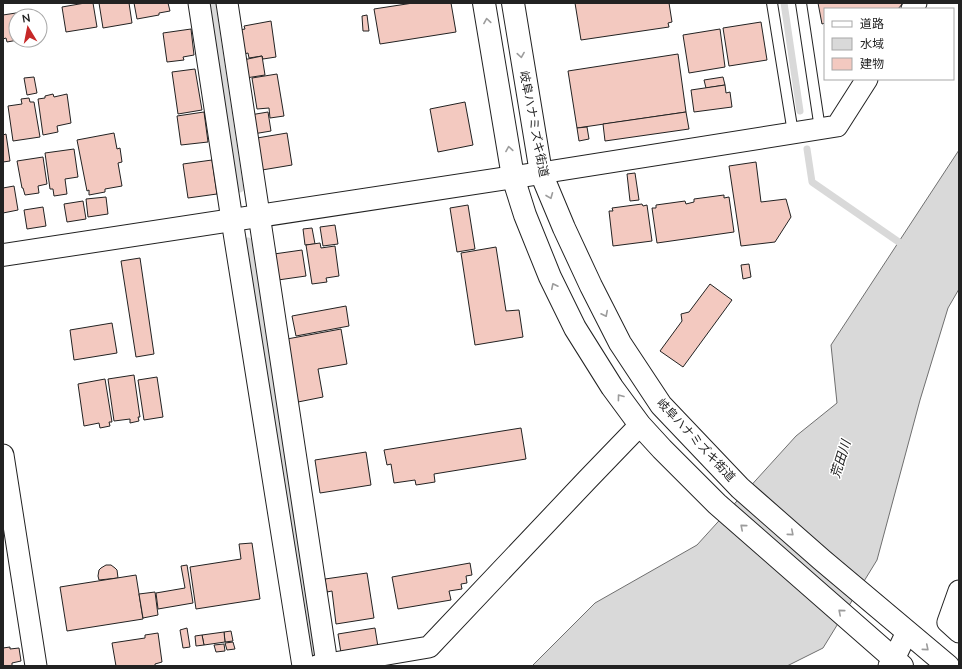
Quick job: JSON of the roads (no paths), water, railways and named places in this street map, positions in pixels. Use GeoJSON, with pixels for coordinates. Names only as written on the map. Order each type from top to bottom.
{"type":"FeatureCollection","features":[{"type":"Feature","properties":{"kind":"main road"},"geometry":{"type":"LineString","coordinates":[[484,3],[513,177],[525,215],[550,277],[575,328],[612,387],[640,425],[662,450],[717,504],[870,638],[895,664]]}},
{"type":"Feature","properties":{"kind":"main road","name":"岐阜ハナミズキ街道"},"geometry":{"type":"LineString","coordinates":[[513,3],[541,173],[564,228],[620,343],[660,405],[740,488],[822,560],[948,666]]}},
{"type":"Feature","properties":{"kind":"main road"},"geometry":{"type":"LineString","coordinates":[[3,255],[541,173]]}},
{"type":"Feature","properties":{"kind":"street"},"geometry":{"type":"LineString","coordinates":[[199,3],[303,666]]}},
{"type":"Feature","properties":{"kind":"street"},"geometry":{"type":"LineString","coordinates":[[227,3],[322,665],[429,647],[586,480],[640,425]]}},
{"type":"Feature","properties":{"kind":"street"},"geometry":{"type":"LineString","coordinates":[[541,173],[837,126],[866,80]]}},
{"type":"Feature","properties":{"kind":"street"},"geometry":{"type":"LineString","coordinates":[[3,454],[36,666]]}},
{"type":"Feature","properties":{"kind":"street"},"geometry":{"type":"LineString","coordinates":[[959,591],[948,622],[959,632]]}},
{"type":"Feature","properties":{"kind":"street"},"geometry":{"type":"LineString","coordinates":[[895,664],[907,632]]}},
{"type":"Feature","properties":{"kind":"lane"},"geometry":{"type":"LineString","coordinates":[[772,3],[793,133]]}},
{"type":"Feature","properties":{"kind":"lane"},"geometry":{"type":"LineString","coordinates":[[801,3],[820,129]]}},
{"type":"Feature","properties":{"kind":"water","name":"荒田川"},"geometry":{"type":"Polygon","coordinates":[[[959,150],[959,289],[948,308],[920,400],[877,560],[823,648],[787,666],[532,666],[595,603],[697,545],[796,436],[837,403],[831,345],[959,150]]]}},
{"type":"Feature","properties":{"kind":"waterway"},"geometry":{"type":"LineString","coordinates":[[212,3],[240,189]]}},
{"type":"Feature","properties":{"kind":"waterway"},"geometry":{"type":"LineString","coordinates":[[784,3],[800,111]]}},
{"type":"Feature","properties":{"kind":"waterway"},"geometry":{"type":"LineString","coordinates":[[807,149],[812,182],[906,247]]}},
{"type":"Feature","properties":{"kind":"waterway"},"geometry":{"type":"LineString","coordinates":[[248,241],[313,652]]}}]}
